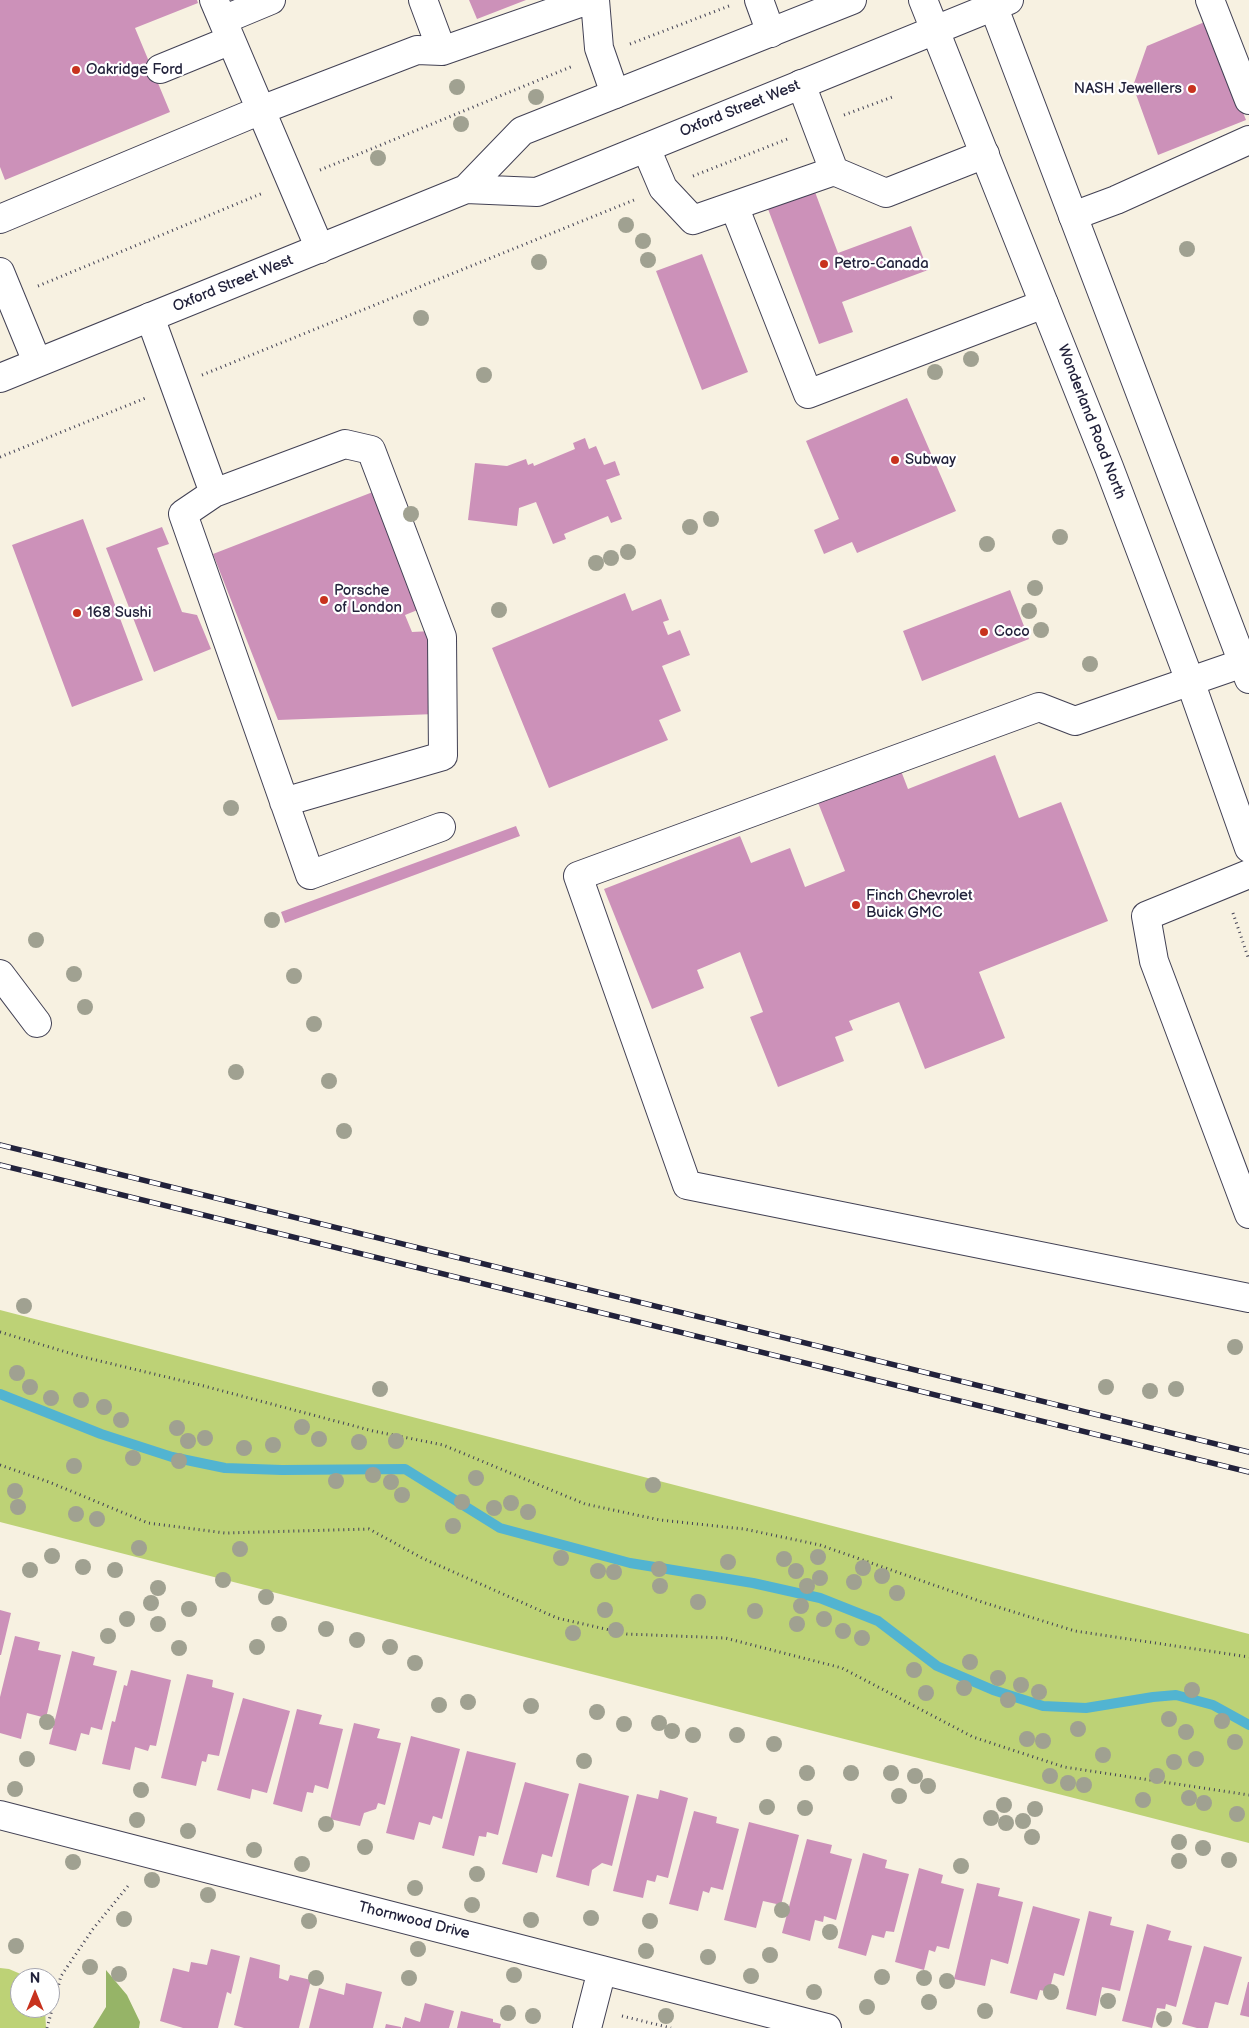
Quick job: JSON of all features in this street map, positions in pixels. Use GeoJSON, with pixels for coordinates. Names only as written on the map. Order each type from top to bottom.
{"type":"FeatureCollection","features":[{"type":"Feature","properties":{"kind":"main road"},"geometry":{"type":"LineString","coordinates":[[160,69],[223,20],[271,0]]}},
{"type":"Feature","properties":{"kind":"main road"},"geometry":{"type":"LineString","coordinates":[[423,0],[442,51]]}},
{"type":"Feature","properties":{"kind":"main road"},"geometry":{"type":"LineString","coordinates":[[0,219],[262,110],[417,50],[442,51],[588,0]]}},
{"type":"Feature","properties":{"kind":"main road"},"geometry":{"type":"LineString","coordinates":[[595,0],[599,48],[616,94]]}},
{"type":"Feature","properties":{"kind":"main road","name":"Oxford Street West"},"geometry":{"type":"LineString","coordinates":[[0,378],[466,189],[522,130],[852,0]]}},
{"type":"Feature","properties":{"kind":"main road","name":"Wonderland Road North"},"geometry":{"type":"LineString","coordinates":[[923,0],[1044,304],[1190,681],[1249,848]]}},
{"type":"Feature","properties":{"kind":"main road"},"geometry":{"type":"LineString","coordinates":[[1210,0],[1249,100]]}},
{"type":"Feature","properties":{"kind":"main road"},"geometry":{"type":"LineString","coordinates":[[747,2],[771,33]]}},
{"type":"Feature","properties":{"kind":"main road"},"geometry":{"type":"LineString","coordinates":[[998,2],[1073,216],[1246,671],[1190,681],[1075,721],[1039,707],[578,876],[687,1185],[1249,1298]]}},
{"type":"Feature","properties":{"kind":"main road","name":"Oxford Street West"},"geometry":{"type":"LineString","coordinates":[[466,189],[537,192],[935,30],[998,2]]}},
{"type":"Feature","properties":{"kind":"main road"},"geometry":{"type":"LineString","coordinates":[[223,20],[320,249]]}},
{"type":"Feature","properties":{"kind":"main road"},"geometry":{"type":"LineString","coordinates":[[801,84],[834,170],[886,193],[985,154]]}},
{"type":"Feature","properties":{"kind":"main road"},"geometry":{"type":"LineString","coordinates":[[1073,216],[1116,200],[1249,140]]}},
{"type":"Feature","properties":{"kind":"main road"},"geometry":{"type":"LineString","coordinates":[[646,148],[664,188],[693,220],[834,170]]}},
{"type":"Feature","properties":{"kind":"main road"},"geometry":{"type":"LineString","coordinates":[[734,206],[808,394],[1044,304]]}},
{"type":"Feature","properties":{"kind":"main road"},"geometry":{"type":"LineString","coordinates":[[0,272],[38,362]]}},
{"type":"Feature","properties":{"kind":"main road"},"geometry":{"type":"LineString","coordinates":[[150,317],[177,385],[214,493]]}},
{"type":"Feature","properties":{"kind":"main road"},"geometry":{"type":"LineString","coordinates":[[284,802],[443,756],[442,637],[371,450],[346,444],[214,493],[183,514],[284,802],[310,875],[441,827]]}},
{"type":"Feature","properties":{"kind":"main road"},"geometry":{"type":"LineString","coordinates":[[1249,874],[1146,916],[1154,960],[1249,1214]]}},
{"type":"Feature","properties":{"kind":"main road"},"geometry":{"type":"LineString","coordinates":[[0,974],[37,1023]]}},
{"type":"Feature","properties":{"kind":"main road","name":"Thornwood Drive"},"geometry":{"type":"LineString","coordinates":[[0,1815],[827,2028]]}},
{"type":"Feature","properties":{"kind":"main road"},"geometry":{"type":"LineString","coordinates":[[587,2028],[602,1970]]}},
{"type":"Feature","properties":{"kind":"path"},"geometry":{"type":"LineString","coordinates":[[10,298],[69,272],[602,54],[747,2]]}},
{"type":"Feature","properties":{"kind":"path"},"geometry":{"type":"LineString","coordinates":[[0,457],[895,96]]}},
{"type":"Feature","properties":{"kind":"path"},"geometry":{"type":"LineString","coordinates":[[1223,884],[1249,960]]}},
{"type":"Feature","properties":{"kind":"path"},"geometry":{"type":"LineString","coordinates":[[0,1332],[79,1356],[200,1385],[373,1431],[443,1445],[585,1504],[660,1520],[744,1529],[820,1545],[1075,1631],[1249,1656]]}},
{"type":"Feature","properties":{"kind":"path"},"geometry":{"type":"LineString","coordinates":[[0,1466],[49,1482],[148,1523],[225,1534],[369,1529],[422,1558],[557,1618],[627,1634],[725,1638],[842,1668],[974,1737],[1064,1767],[1249,1795]]}},
{"type":"Feature","properties":{"kind":"path"},"geometry":{"type":"LineString","coordinates":[[47,2028],[61,1976],[93,1929],[128,1886]]}},
{"type":"Feature","properties":{"kind":"path"},"geometry":{"type":"LineString","coordinates":[[621,2016],[671,2028]]}},
{"type":"Feature","properties":{"kind":"green space"},"geometry":{"type":"Polygon","coordinates":[[[0,1310],[1249,1634],[1249,1843],[0,1522],[0,1310]]]}},
{"type":"Feature","properties":{"kind":"green space"},"geometry":{"type":"Polygon","coordinates":[[[0,1968],[10,1969],[10,2018],[46,2018],[46,2028],[0,2028],[0,1968]]]}},
{"type":"Feature","properties":{"kind":"green space"},"geometry":{"type":"Polygon","coordinates":[[[106,1970],[127,1995],[140,2022],[139,2028],[93,2028],[106,2007],[106,1970]]]}},
{"type":"Feature","properties":{"kind":"building","name":"Oakridge Ford"},"geometry":{"type":"Polygon","coordinates":[[[0,0],[197,0],[198,3],[135,28],[170,112],[5,180],[0,167],[0,0]]]}},
{"type":"Feature","properties":{"kind":"building"},"geometry":{"type":"Polygon","coordinates":[[[469,0],[526,0],[477,19],[469,0]]]}},
{"type":"Feature","properties":{"kind":"building"},"geometry":{"type":"Polygon","coordinates":[[[1207,21],[1246,120],[1158,155],[1133,86],[1147,46],[1207,21]]]}},
{"type":"Feature","properties":{"kind":"building"},"geometry":{"type":"Polygon","coordinates":[[[815,192],[838,253],[911,226],[928,270],[842,302],[853,332],[819,344],[768,209],[815,192]]]}},
{"type":"Feature","properties":{"kind":"building"},"geometry":{"type":"Polygon","coordinates":[[[702,254],[748,372],[702,390],[656,271],[702,254]]]}},
{"type":"Feature","properties":{"kind":"building"},"geometry":{"type":"Polygon","coordinates":[[[907,398],[956,511],[857,553],[852,542],[824,554],[814,530],[839,519],[806,441],[907,398]]]}},
{"type":"Feature","properties":{"kind":"building"},"geometry":{"type":"Polygon","coordinates":[[[585,438],[589,449],[596,446],[604,465],[615,461],[620,475],[606,480],[622,519],[611,523],[608,516],[564,534],[566,539],[553,544],[536,502],[519,508],[517,526],[468,520],[475,463],[507,466],[526,459],[528,465],[533,463],[534,466],[575,449],[573,443],[585,438]]]}},
{"type":"Feature","properties":{"kind":"building"},"geometry":{"type":"Polygon","coordinates":[[[378,490],[425,607],[405,615],[412,632],[432,631],[435,714],[278,720],[213,554],[378,490]]]}},
{"type":"Feature","properties":{"kind":"building","name":"168 Sushi"},"geometry":{"type":"Polygon","coordinates":[[[83,519],[143,680],[72,707],[12,545],[83,519]]]}},
{"type":"Feature","properties":{"kind":"building"},"geometry":{"type":"Polygon","coordinates":[[[162,527],[169,544],[157,548],[182,612],[197,615],[211,649],[154,672],[106,548],[162,527]]]}},
{"type":"Feature","properties":{"kind":"building"},"geometry":{"type":"Polygon","coordinates":[[[1010,590],[1029,639],[922,681],[903,631],[1010,590]]]}},
{"type":"Feature","properties":{"kind":"building"},"geometry":{"type":"Polygon","coordinates":[[[625,593],[632,611],[661,599],[669,620],[663,622],[668,635],[680,630],[690,655],[662,666],[681,711],[659,720],[668,740],[549,788],[492,648],[625,593]]]}},
{"type":"Feature","properties":{"kind":"building","name":"Finch Chevrolet Buick GMC"},"geometry":{"type":"Polygon","coordinates":[[[995,755],[1019,818],[1061,802],[1108,921],[979,972],[1005,1038],[925,1069],[899,1002],[849,1021],[853,1030],[835,1037],[844,1061],[778,1087],[750,1017],[763,1012],[740,952],[697,970],[704,988],[652,1009],[604,889],[740,836],[751,863],[790,848],[805,887],[845,871],[815,795],[898,763],[908,789],[995,755]]]}},
{"type":"Feature","properties":{"kind":"building"},"geometry":{"type":"Polygon","coordinates":[[[516,826],[520,836],[285,923],[281,912],[516,826]]]}},
{"type":"Feature","properties":{"kind":"building"},"geometry":{"type":"Polygon","coordinates":[[[0,1610],[11,1613],[1,1655],[0,1655],[0,1610]]]}},
{"type":"Feature","properties":{"kind":"building"},"geometry":{"type":"Polygon","coordinates":[[[15,1636],[40,1642],[38,1650],[61,1655],[46,1718],[27,1713],[21,1739],[0,1733],[0,1697],[15,1636]]]}},
{"type":"Feature","properties":{"kind":"building"},"geometry":{"type":"Polygon","coordinates":[[[72,1651],[95,1657],[93,1665],[117,1671],[102,1730],[91,1727],[89,1735],[81,1733],[76,1751],[49,1744],[72,1651]]]}},
{"type":"Feature","properties":{"kind":"building"},"geometry":{"type":"Polygon","coordinates":[[[131,1670],[171,1680],[156,1746],[150,1745],[148,1751],[135,1747],[130,1770],[102,1764],[112,1721],[115,1722],[124,1685],[127,1686],[131,1670]]]}},
{"type":"Feature","properties":{"kind":"building"},"geometry":{"type":"Polygon","coordinates":[[[187,1674],[213,1680],[212,1687],[234,1693],[219,1756],[208,1754],[206,1762],[202,1761],[196,1786],[161,1778],[187,1674]]]}},
{"type":"Feature","properties":{"kind":"building"},"geometry":{"type":"Polygon","coordinates":[[[243,1698],[290,1711],[267,1793],[252,1789],[250,1799],[217,1790],[243,1698]]]}},
{"type":"Feature","properties":{"kind":"building"},"geometry":{"type":"Polygon","coordinates":[[[297,1709],[322,1715],[319,1724],[343,1729],[328,1789],[315,1785],[313,1793],[307,1792],[302,1812],[273,1804],[297,1709]]]}},
{"type":"Feature","properties":{"kind":"building"},"geometry":{"type":"Polygon","coordinates":[[[354,1723],[380,1729],[377,1738],[401,1743],[385,1805],[378,1803],[376,1809],[364,1813],[360,1826],[330,1819],[354,1723]]]}},
{"type":"Feature","properties":{"kind":"building"},"geometry":{"type":"Polygon","coordinates":[[[411,1736],[460,1749],[442,1819],[433,1816],[430,1825],[419,1822],[414,1840],[386,1833],[411,1736]]]}},
{"type":"Feature","properties":{"kind":"building"},"geometry":{"type":"Polygon","coordinates":[[[467,1751],[516,1763],[498,1835],[487,1832],[486,1837],[479,1836],[474,1856],[442,1848],[467,1751]]]}},
{"type":"Feature","properties":{"kind":"building"},"geometry":{"type":"Polygon","coordinates":[[[525,1782],[569,1794],[552,1857],[542,1854],[537,1873],[502,1864],[525,1782]]]}},
{"type":"Feature","properties":{"kind":"building"},"geometry":{"type":"Polygon","coordinates":[[[579,1783],[629,1796],[612,1866],[602,1863],[592,1870],[589,1886],[556,1877],[579,1783]]]}},
{"type":"Feature","properties":{"kind":"building"},"geometry":{"type":"Polygon","coordinates":[[[660,1790],[688,1798],[668,1878],[657,1875],[655,1882],[647,1880],[643,1898],[613,1891],[637,1794],[658,1799],[660,1790]]]}},
{"type":"Feature","properties":{"kind":"building"},"geometry":{"type":"Polygon","coordinates":[[[694,1811],[717,1817],[716,1823],[739,1829],[723,1890],[711,1887],[709,1893],[703,1891],[698,1911],[669,1904],[694,1811]]]}},
{"type":"Feature","properties":{"kind":"building"},"geometry":{"type":"Polygon","coordinates":[[[749,1822],[799,1835],[781,1905],[763,1901],[756,1928],[724,1920],[749,1822]]]}},
{"type":"Feature","properties":{"kind":"building"},"geometry":{"type":"Polygon","coordinates":[[[807,1839],[832,1845],[830,1853],[852,1859],[836,1920],[824,1916],[823,1922],[815,1920],[810,1941],[782,1933],[807,1839]]]}},
{"type":"Feature","properties":{"kind":"building"},"geometry":{"type":"Polygon","coordinates":[[[863,1853],[887,1860],[885,1868],[909,1874],[894,1932],[886,1931],[884,1938],[872,1935],[866,1956],[838,1948],[863,1853]]]}},
{"type":"Feature","properties":{"kind":"building"},"geometry":{"type":"Polygon","coordinates":[[[919,1868],[943,1875],[941,1883],[964,1889],[949,1949],[937,1946],[935,1952],[929,1950],[924,1970],[895,1962],[919,1868]]]}},
{"type":"Feature","properties":{"kind":"building"},"geometry":{"type":"Polygon","coordinates":[[[977,1883],[1000,1888],[998,1896],[1023,1902],[1008,1964],[991,1959],[985,1986],[954,1979],[977,1883]]]}},
{"type":"Feature","properties":{"kind":"building"},"geometry":{"type":"Polygon","coordinates":[[[1033,1906],[1080,1919],[1064,1976],[1054,1973],[1049,1992],[1040,1990],[1037,2000],[1010,1993],[1033,1906]]]}},
{"type":"Feature","properties":{"kind":"building"},"geometry":{"type":"Polygon","coordinates":[[[1089,1911],[1112,1917],[1110,1925],[1134,1931],[1120,1991],[1102,1987],[1096,2016],[1066,2009],[1089,1911]]]}},
{"type":"Feature","properties":{"kind":"building"},"geometry":{"type":"Polygon","coordinates":[[[1147,1924],[1171,1931],[1168,1940],[1192,1946],[1176,2007],[1166,2004],[1165,2009],[1157,2008],[1152,2028],[1122,2021],[1147,1924]]]}},
{"type":"Feature","properties":{"kind":"building"},"geometry":{"type":"Polygon","coordinates":[[[1204,1946],[1242,1957],[1228,2005],[1215,2002],[1208,2028],[1197,2028],[1182,2024],[1204,1946]]]}},
{"type":"Feature","properties":{"kind":"building"},"geometry":{"type":"Polygon","coordinates":[[[211,1949],[240,1956],[231,1994],[227,1992],[218,2028],[183,2028],[160,2021],[173,1968],[189,1972],[191,1962],[207,1965],[211,1949]]]}},
{"type":"Feature","properties":{"kind":"building"},"geometry":{"type":"Polygon","coordinates":[[[250,1957],[280,1965],[279,1978],[288,1981],[290,1975],[311,1980],[299,2028],[244,2028],[234,2025],[250,1957]]]}},
{"type":"Feature","properties":{"kind":"building"},"geometry":{"type":"Polygon","coordinates":[[[1249,1982],[1249,2017],[1240,2015],[1249,1982]]]}},
{"type":"Feature","properties":{"kind":"building"},"geometry":{"type":"Polygon","coordinates":[[[346,1983],[382,1992],[373,2028],[309,2028],[319,1988],[344,1995],[346,1983]]]}},
{"type":"Feature","properties":{"kind":"building"},"geometry":{"type":"Polygon","coordinates":[[[425,2003],[454,2011],[449,2028],[402,2028],[405,2017],[420,2022],[425,2003]]]}},
{"type":"Feature","properties":{"kind":"building"},"geometry":{"type":"Polygon","coordinates":[[[461,2011],[493,2019],[493,2022],[501,2024],[500,2028],[457,2028],[461,2011]]]}},
{"type":"Feature","properties":{"kind":"building"},"geometry":{"type":"Polygon","coordinates":[[[386,2024],[401,2027],[401,2028],[385,2028],[386,2024]]]}},
{"type":"Feature","properties":{"kind":"waterway"},"geometry":{"type":"LineString","coordinates":[[0,1394],[101,1434],[172,1457],[225,1468],[282,1470],[405,1469],[500,1528],[630,1563],[753,1583],[820,1598],[878,1621],[937,1666],[993,1690],[1043,1706],[1086,1708],[1176,1695],[1213,1705],[1249,1725]]}},
{"type":"Feature","properties":{"kind":"railway"},"geometry":{"type":"LineString","coordinates":[[0,1145],[1249,1452]]}},
{"type":"Feature","properties":{"kind":"railway"},"geometry":{"type":"LineString","coordinates":[[0,1165],[1249,1472]]}},
{"type":"Feature","properties":{"kind":"place","name":"Oakridge Ford"},"geometry":{"type":"Point","coordinates":[76,70]}},
{"type":"Feature","properties":{"kind":"place","name":"NASH Jewellers"},"geometry":{"type":"Point","coordinates":[1192,89]}},
{"type":"Feature","properties":{"kind":"place","name":"Petro-Canada"},"geometry":{"type":"Point","coordinates":[824,264]}},
{"type":"Feature","properties":{"kind":"place","name":"Subway"},"geometry":{"type":"Point","coordinates":[895,460]}},
{"type":"Feature","properties":{"kind":"place","name":"Porsche of London"},"geometry":{"type":"Point","coordinates":[324,600]}},
{"type":"Feature","properties":{"kind":"place","name":"168 Sushi"},"geometry":{"type":"Point","coordinates":[77,613]}},
{"type":"Feature","properties":{"kind":"place","name":"Coco"},"geometry":{"type":"Point","coordinates":[984,632]}},
{"type":"Feature","properties":{"kind":"place","name":"Finch Chevrolet Buick GMC"},"geometry":{"type":"Point","coordinates":[856,905]}}]}
